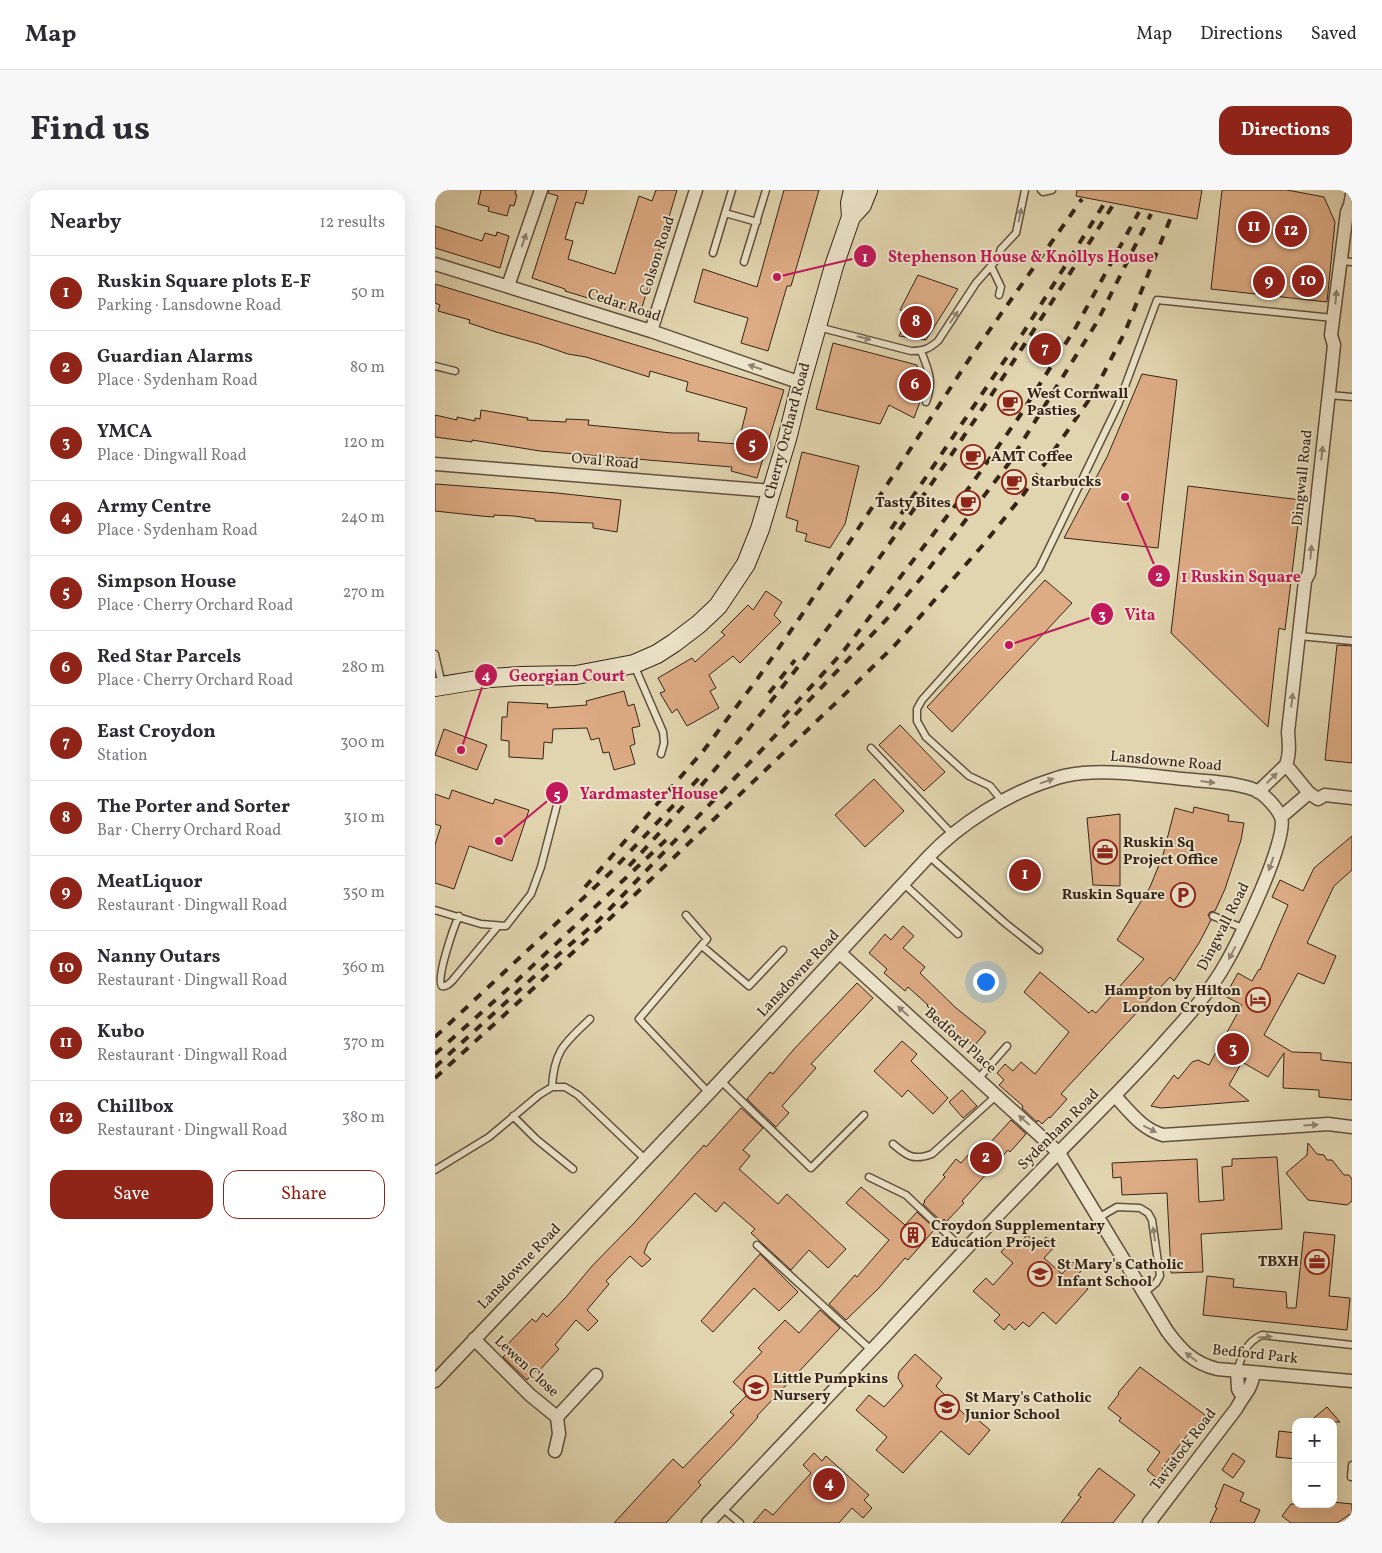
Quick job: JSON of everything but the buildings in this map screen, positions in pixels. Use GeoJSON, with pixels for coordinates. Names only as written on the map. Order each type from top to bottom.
{"type":"FeatureCollection","features":[{"type":"Feature","properties":{"kind":"street"},"geometry":{"type":"LineString","coordinates":[[508,286],[541,190]]}},
{"type":"Feature","properties":{"kind":"street","name":"Colson Road"},"geometry":{"type":"LineString","coordinates":[[651,331],[696,190]]}},
{"type":"Feature","properties":{"kind":"street","name":"Cherry Orchard Road"},"geometry":{"type":"LineString","coordinates":[[851,217],[850,204],[853,190]]}},
{"type":"Feature","properties":{"kind":"street","name":"Cherry Orchard Road"},"geometry":{"type":"LineString","coordinates":[[439,686],[490,678],[576,675],[634,664],[657,654],[674,643],[699,624],[718,606],[746,564],[760,529],[787,439],[816,326],[834,266],[851,217],[862,205],[868,190]]}},
{"type":"Feature","properties":{"kind":"street","name":"Dingwall Road"},"geometry":{"type":"LineString","coordinates":[[1287,765],[1290,748],[1288,732],[1305,581],[1309,573],[1329,395],[1334,346],[1331,335],[1346,261],[1347,212],[1351,205],[1352,196]]}},
{"type":"Feature","properties":{"kind":"street","name":"Cedar Road"},"geometry":{"type":"LineString","coordinates":[[435,264],[651,331],[801,383]]}},
{"type":"Feature","properties":{"kind":"street","name":"Oval Road"},"geometry":{"type":"LineString","coordinates":[[435,464],[772,491]]}},
{"type":"Feature","properties":{"kind":"street"},"geometry":{"type":"LineString","coordinates":[[1258,792],[1287,765],[1309,793],[1318,799],[1325,795],[1352,798]]}},
{"type":"Feature","properties":{"kind":"street","name":"Lansdowne Road"},"geometry":{"type":"LineString","coordinates":[[435,1381],[721,1081],[929,856],[952,834],[967,823],[1043,782],[1062,776],[1084,773],[1132,774],[1236,786],[1258,792],[1270,802],[1281,817]]}},
{"type":"Feature","properties":{"kind":"street"},"geometry":{"type":"LineString","coordinates":[[1281,817],[1309,793]]}},
{"type":"Feature","properties":{"kind":"street","name":"Dingwall Road"},"geometry":{"type":"LineString","coordinates":[[1115,1096],[1202,1000],[1219,976],[1245,929],[1258,900],[1276,849],[1281,828],[1281,817]]}},
{"type":"Feature","properties":{"kind":"street","name":"Bedford Place"},"geometry":{"type":"LineString","coordinates":[[840,954],[1059,1153]]}},
{"type":"Feature","properties":{"kind":"street","name":"Sydenham Road"},"geometry":{"type":"LineString","coordinates":[[708,1523],[1028,1184],[1115,1096],[1143,1126],[1163,1135],[1327,1124],[1352,1127]]}},
{"type":"Feature","properties":{"kind":"street","name":"Bedford Park"},"geometry":{"type":"LineString","coordinates":[[1059,1153],[1175,1342],[1190,1358],[1206,1366],[1237,1371],[1352,1381]]}},
{"type":"Feature","properties":{"kind":"street","name":"Lewen Close"},"geometry":{"type":"LineString","coordinates":[[474,1339],[530,1395],[557,1417],[559,1434],[555,1451]]}},
{"type":"Feature","properties":{"kind":"street"},"geometry":{"type":"LineString","coordinates":[[1237,1371],[1238,1389],[1242,1396]]}},
{"type":"Feature","properties":{"kind":"street","name":"Tavistock Road"},"geometry":{"type":"LineString","coordinates":[[1149,1523],[1236,1409],[1242,1396],[1249,1391],[1254,1373]]}},
{"type":"Feature","properties":{"kind":"street","name":"Lewen Close"},"geometry":{"type":"LineString","coordinates":[[557,1417],[596,1375]]}},
{"type":"Feature","properties":{"kind":"lane"},"geometry":{"type":"LineString","coordinates":[[713,253],[732,190]]}},
{"type":"Feature","properties":{"kind":"lane"},"geometry":{"type":"LineString","coordinates":[[744,262],[766,190]]}},
{"type":"Feature","properties":{"kind":"lane"},"geometry":{"type":"LineString","coordinates":[[816,326],[911,350],[921,351],[930,348],[938,341],[976,283],[998,258],[1001,250],[1016,233],[1025,190]]}},
{"type":"Feature","properties":{"kind":"lane"},"geometry":{"type":"LineString","coordinates":[[1041,190],[1043,192],[1051,190]]}},
{"type":"Feature","properties":{"kind":"lane"},"geometry":{"type":"LineString","coordinates":[[725,212],[757,222]]}},
{"type":"Feature","properties":{"kind":"lane"},"geometry":{"type":"LineString","coordinates":[[991,266],[1001,287],[999,295]]}},
{"type":"Feature","properties":{"kind":"lane"},"geometry":{"type":"LineString","coordinates":[[1003,802],[990,786],[969,776],[926,737],[917,721],[917,709],[922,700],[1039,569],[1119,405],[1157,300],[1333,318]]}},
{"type":"Feature","properties":{"kind":"lane"},"geometry":{"type":"LineString","coordinates":[[921,351],[930,379],[931,390],[926,402]]}},
{"type":"Feature","properties":{"kind":"lane"},"geometry":{"type":"LineString","coordinates":[[435,366],[455,370]]}},
{"type":"Feature","properties":{"kind":"lane"},"geometry":{"type":"LineString","coordinates":[[1329,395],[1352,397]]}},
{"type":"Feature","properties":{"kind":"lane"},"geometry":{"type":"LineString","coordinates":[[1299,636],[1352,641]]}},
{"type":"Feature","properties":{"kind":"lane"},"geometry":{"type":"LineString","coordinates":[[435,654],[439,686]]}},
{"type":"Feature","properties":{"kind":"lane"},"geometry":{"type":"LineString","coordinates":[[634,664],[663,732],[664,743],[661,754]]}},
{"type":"Feature","properties":{"kind":"lane"},"geometry":{"type":"LineString","coordinates":[[871,748],[952,834]]}},
{"type":"Feature","properties":{"kind":"lane"},"geometry":{"type":"LineString","coordinates":[[435,910],[481,924],[506,926],[531,894],[541,867],[558,801]]}},
{"type":"Feature","properties":{"kind":"lane"},"geometry":{"type":"LineString","coordinates":[[929,856],[1005,923],[1039,950]]}},
{"type":"Feature","properties":{"kind":"lane"},"geometry":{"type":"LineString","coordinates":[[904,884],[958,934]]}},
{"type":"Feature","properties":{"kind":"lane"},"geometry":{"type":"LineString","coordinates":[[686,915],[707,939],[639,1019],[709,1093]]}},
{"type":"Feature","properties":{"kind":"lane"},"geometry":{"type":"LineString","coordinates":[[459,916],[442,953],[437,971],[436,979],[438,984],[443,986],[456,977],[498,926]]}},
{"type":"Feature","properties":{"kind":"lane"},"geometry":{"type":"LineString","coordinates":[[1213,916],[1245,929]]}},
{"type":"Feature","properties":{"kind":"lane"},"geometry":{"type":"LineString","coordinates":[[702,946],[749,986],[783,950]]}},
{"type":"Feature","properties":{"kind":"lane"},"geometry":{"type":"LineString","coordinates":[[552,1087],[556,1058],[562,1046],[590,1019]]}},
{"type":"Feature","properties":{"kind":"lane"},"geometry":{"type":"LineString","coordinates":[[978,1079],[1007,1046]]}},
{"type":"Feature","properties":{"kind":"lane"},"geometry":{"type":"LineString","coordinates":[[721,1081],[811,1168],[864,1115]]}},
{"type":"Feature","properties":{"kind":"lane"},"geometry":{"type":"LineString","coordinates":[[435,1170],[489,1136],[539,1095],[552,1087],[565,1087],[577,1095],[646,1160]]}},
{"type":"Feature","properties":{"kind":"lane"},"geometry":{"type":"LineString","coordinates":[[893,1144],[913,1158],[920,1158],[931,1154],[997,1096]]}},
{"type":"Feature","properties":{"kind":"lane"},"geometry":{"type":"LineString","coordinates":[[513,1116],[536,1139],[573,1169]]}},
{"type":"Feature","properties":{"kind":"lane"},"geometry":{"type":"LineString","coordinates":[[869,1177],[906,1195],[965,1251]]}},
{"type":"Feature","properties":{"kind":"lane"},"geometry":{"type":"LineString","coordinates":[[1098,1218],[1117,1207],[1140,1208],[1148,1213],[1152,1220],[1160,1276],[1156,1283],[1144,1292]]}},
{"type":"Feature","properties":{"kind":"lane"},"geometry":{"type":"LineString","coordinates":[[757,1245],[871,1350]]}},
{"type":"Feature","properties":{"kind":"lane"},"geometry":{"type":"LineString","coordinates":[[1237,1371],[1248,1344],[1254,1338],[1262,1335],[1352,1345]]}},
{"type":"Feature","properties":{"kind":"lane"},"geometry":{"type":"LineString","coordinates":[[1351,1477],[1352,1466]]}},
{"type":"Feature","properties":{"kind":"lane"},"geometry":{"type":"LineString","coordinates":[[722,1508],[741,1523]]}},
{"type":"Feature","properties":{"kind":"railway"},"geometry":{"type":"LineString","coordinates":[[585,887],[704,750],[758,678],[801,616],[972,355],[1082,199]]}},
{"type":"Feature","properties":{"kind":"railway"},"geometry":{"type":"LineString","coordinates":[[891,529],[1023,333],[1104,204]]}},
{"type":"Feature","properties":{"kind":"railway"},"geometry":{"type":"LineString","coordinates":[[629,866],[698,790],[763,711],[887,548],[1003,378],[1113,205]]}},
{"type":"Feature","properties":{"kind":"railway"},"geometry":{"type":"LineString","coordinates":[[783,717],[842,653],[971,485],[1019,417],[1076,327],[1139,212]]}},
{"type":"Feature","properties":{"kind":"railway"},"geometry":{"type":"LineString","coordinates":[[435,1067],[599,920],[886,620],[927,571],[1009,463],[1097,322],[1151,214]]}},
{"type":"Feature","properties":{"kind":"railway"},"geometry":{"type":"LineString","coordinates":[[435,1078],[603,925],[842,697],[895,645],[983,545],[1023,495],[1093,394],[1125,332],[1171,217]]}},
{"type":"Feature","properties":{"kind":"railway"},"geometry":{"type":"LineString","coordinates":[[769,693],[795,660]]}},
{"type":"Feature","properties":{"kind":"railway"},"geometry":{"type":"LineString","coordinates":[[435,1037],[610,873],[699,778]]}},
{"type":"Feature","properties":{"kind":"railway"},"geometry":{"type":"LineString","coordinates":[[435,1054],[509,988],[666,840]]}},
{"type":"Feature","properties":{"kind":"place","name":"Kubo"},"geometry":{"type":"Point","coordinates":[1254,227]}},
{"type":"Feature","properties":{"kind":"place","name":"Chillbox"},"geometry":{"type":"Point","coordinates":[1291,231]}},
{"type":"Feature","properties":{"kind":"place","name":"Stephenson House & Knollys House"},"geometry":{"type":"Point","coordinates":[777,277]}},
{"type":"Feature","properties":{"kind":"place","name":"Nanny Outars"},"geometry":{"type":"Point","coordinates":[1308,281]}},
{"type":"Feature","properties":{"kind":"place","name":"MeatLiquor"},"geometry":{"type":"Point","coordinates":[1269,282]}},
{"type":"Feature","properties":{"kind":"place","name":"The Porter and Sorter"},"geometry":{"type":"Point","coordinates":[916,322]}},
{"type":"Feature","properties":{"kind":"place","name":"East Croydon"},"geometry":{"type":"Point","coordinates":[1045,349]}},
{"type":"Feature","properties":{"kind":"place","name":"Red Star Parcels"},"geometry":{"type":"Point","coordinates":[915,385]}},
{"type":"Feature","properties":{"kind":"place","name":"West Cornwall Pasties"},"geometry":{"type":"Point","coordinates":[1010,403]}},
{"type":"Feature","properties":{"kind":"place","name":"Simpson House"},"geometry":{"type":"Point","coordinates":[752,445]}},
{"type":"Feature","properties":{"kind":"place","name":"AMT Coffee"},"geometry":{"type":"Point","coordinates":[973,457]}},
{"type":"Feature","properties":{"kind":"place","name":"Starbucks"},"geometry":{"type":"Point","coordinates":[1014,482]}},
{"type":"Feature","properties":{"kind":"place","name":"1 Ruskin Square"},"geometry":{"type":"Point","coordinates":[1125,497]}},
{"type":"Feature","properties":{"kind":"place","name":"Tasty Bites"},"geometry":{"type":"Point","coordinates":[968,503]}},
{"type":"Feature","properties":{"kind":"place","name":"Vita"},"geometry":{"type":"Point","coordinates":[1009,645]}},
{"type":"Feature","properties":{"kind":"place","name":"Georgian Court"},"geometry":{"type":"Point","coordinates":[461,750]}},
{"type":"Feature","properties":{"kind":"place","name":"Yardmaster House"},"geometry":{"type":"Point","coordinates":[499,841]}},
{"type":"Feature","properties":{"kind":"place","name":"Ruskin Sq Project Office"},"geometry":{"type":"Point","coordinates":[1105,852]}},
{"type":"Feature","properties":{"kind":"place","name":"Ruskin Square plots E-F"},"geometry":{"type":"Point","coordinates":[1025,875]}},
{"type":"Feature","properties":{"kind":"place","name":"Ruskin Square"},"geometry":{"type":"Point","coordinates":[1183,895]}},
{"type":"Feature","properties":{"kind":"place","name":"Hampton by Hilton London Croydon"},"geometry":{"type":"Point","coordinates":[1258,1000]}},
{"type":"Feature","properties":{"kind":"place","name":"YMCA"},"geometry":{"type":"Point","coordinates":[1233,1049]}},
{"type":"Feature","properties":{"kind":"place","name":"Guardian Alarms"},"geometry":{"type":"Point","coordinates":[986,1158]}},
{"type":"Feature","properties":{"kind":"place","name":"Croydon Supplementary Education Project"},"geometry":{"type":"Point","coordinates":[913,1235]}},
{"type":"Feature","properties":{"kind":"place","name":"TBXH"},"geometry":{"type":"Point","coordinates":[1317,1262]}},
{"type":"Feature","properties":{"kind":"place","name":"St Mary's Catholic Infant School"},"geometry":{"type":"Point","coordinates":[1040,1274]}},
{"type":"Feature","properties":{"kind":"place","name":"Little Pumpkins Nursery"},"geometry":{"type":"Point","coordinates":[756,1388]}},
{"type":"Feature","properties":{"kind":"place","name":"St Mary's Catholic Junior School"},"geometry":{"type":"Point","coordinates":[947,1407]}},
{"type":"Feature","properties":{"kind":"place","name":"Army Centre"},"geometry":{"type":"Point","coordinates":[829,1484]}}]}
